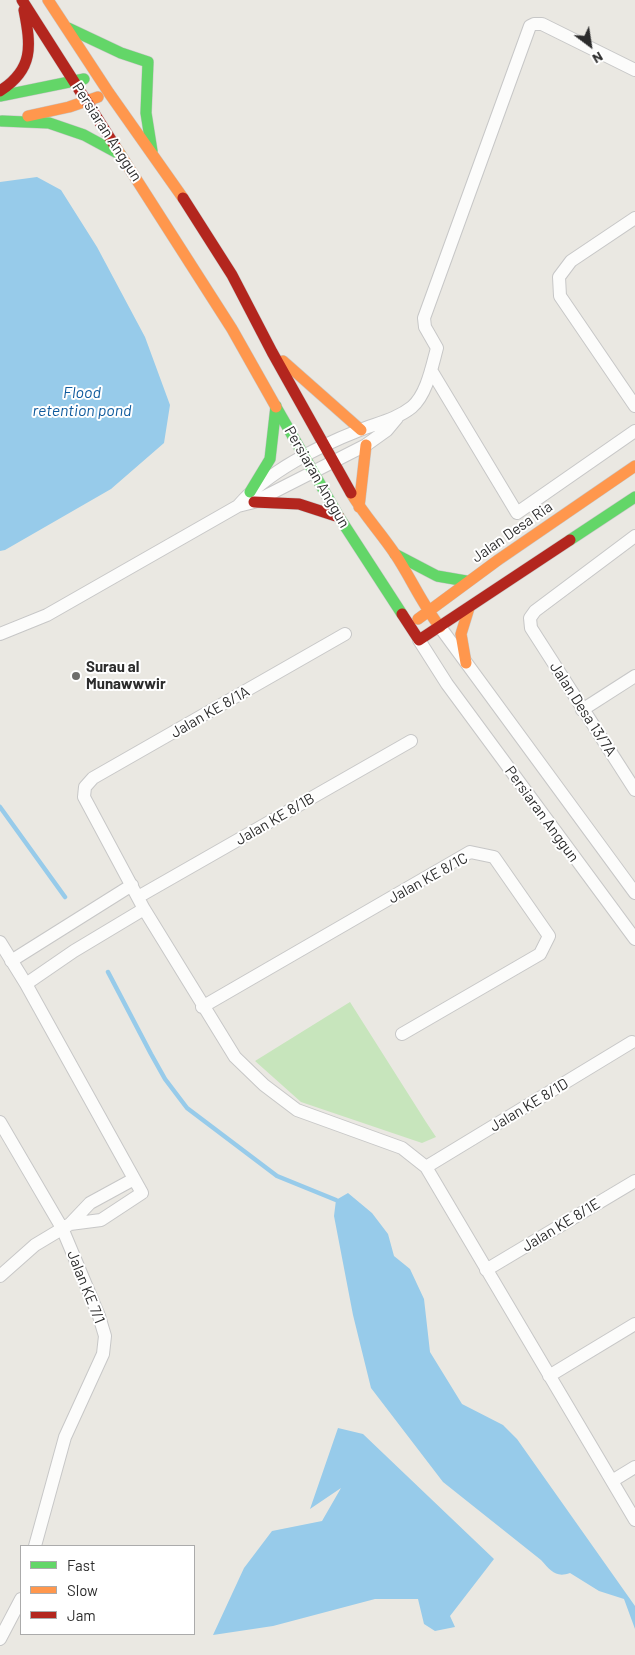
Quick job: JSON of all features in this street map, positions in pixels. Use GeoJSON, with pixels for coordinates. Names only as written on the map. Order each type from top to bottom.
{"type":"FeatureCollection","features":[{"type":"Feature","properties":{"kind":"main road","name":"Persiaran Anggun"},"geometry":{"type":"LineString","coordinates":[[22,0],[232,330],[314,470],[339,517],[419,640]]}},
{"type":"Feature","properties":{"kind":"main road"},"geometry":{"type":"LineString","coordinates":[[0,91],[17,80],[26,67],[30,53],[22,0]]}},
{"type":"Feature","properties":{"kind":"main road","name":"Persiaran Anggun"},"geometry":{"type":"LineString","coordinates":[[48,0],[232,275],[272,352],[359,507],[395,554],[428,612],[440,627]]}},
{"type":"Feature","properties":{"kind":"main road"},"geometry":{"type":"LineString","coordinates":[[65,26],[86,38],[148,62],[146,113],[152,154]]}},
{"type":"Feature","properties":{"kind":"main road"},"geometry":{"type":"LineString","coordinates":[[0,96],[75,82],[97,75]]}},
{"type":"Feature","properties":{"kind":"main road"},"geometry":{"type":"LineString","coordinates":[[1,122],[87,101],[109,93]]}},
{"type":"Feature","properties":{"kind":"main road"},"geometry":{"type":"LineString","coordinates":[[1,122],[49,123],[84,135],[122,156]]}},
{"type":"Feature","properties":{"kind":"main road"},"geometry":{"type":"LineString","coordinates":[[272,352],[361,430]]}},
{"type":"Feature","properties":{"kind":"main road"},"geometry":{"type":"LineString","coordinates":[[276,406],[270,459],[252,497],[299,504],[339,517]]}},
{"type":"Feature","properties":{"kind":"main road"},"geometry":{"type":"LineString","coordinates":[[359,507],[366,445]]}},
{"type":"Feature","properties":{"kind":"main road","name":"Jalan Desa Ria"},"geometry":{"type":"LineString","coordinates":[[409,626],[466,581],[635,466]]}},
{"type":"Feature","properties":{"kind":"main road"},"geometry":{"type":"LineString","coordinates":[[419,640],[635,497]]}},
{"type":"Feature","properties":{"kind":"main road"},"geometry":{"type":"LineString","coordinates":[[395,554],[437,576],[466,581]]}},
{"type":"Feature","properties":{"kind":"main road"},"geometry":{"type":"LineString","coordinates":[[466,663],[460,634],[469,608]]}},
{"type":"Feature","properties":{"kind":"street"},"geometry":{"type":"LineString","coordinates":[[0,634],[47,615],[238,506],[305,456],[324,445],[398,416],[413,406],[421,394],[431,370],[436,348],[425,327],[424,318],[530,26],[542,24],[635,70]]}},
{"type":"Feature","properties":{"kind":"street"},"geometry":{"type":"LineString","coordinates":[[635,218],[571,261],[559,277],[560,296],[635,406]]}},
{"type":"Feature","properties":{"kind":"street"},"geometry":{"type":"LineString","coordinates":[[431,370],[517,513],[635,431]]}},
{"type":"Feature","properties":{"kind":"street"},"geometry":{"type":"LineString","coordinates":[[252,497],[366,445],[387,430],[398,416]]}},
{"type":"Feature","properties":{"kind":"street","name":"Jalan Desa 13/7A"},"geometry":{"type":"LineString","coordinates":[[635,536],[534,611],[530,618],[531,628],[635,790]]}},
{"type":"Feature","properties":{"kind":"street","name":"Persiaran Anggun"},"geometry":{"type":"LineString","coordinates":[[440,627],[635,893]]}},
{"type":"Feature","properties":{"kind":"street","name":"Jalan KE 8/1A"},"geometry":{"type":"LineString","coordinates":[[132,885],[84,797],[86,787],[93,778],[346,634]]}},
{"type":"Feature","properties":{"kind":"street","name":"Persiaran Anggun"},"geometry":{"type":"LineString","coordinates":[[419,640],[447,684],[635,939]]}},
{"type":"Feature","properties":{"kind":"street"},"geometry":{"type":"LineString","coordinates":[[582,710],[635,676]]}},
{"type":"Feature","properties":{"kind":"street","name":"Jalan KE 8/1B"},"geometry":{"type":"LineString","coordinates":[[138,897],[411,741]]}},
{"type":"Feature","properties":{"kind":"street","name":"Jalan KE 8/1C"},"geometry":{"type":"LineString","coordinates":[[202,1007],[470,852],[494,857],[549,936],[540,954],[402,1034]]}},
{"type":"Feature","properties":{"kind":"street"},"geometry":{"type":"LineString","coordinates":[[11,961],[132,885],[144,909],[202,1007],[235,1057],[264,1085],[297,1110],[402,1148],[426,1167],[635,1520]]}},
{"type":"Feature","properties":{"kind":"street"},"geometry":{"type":"LineString","coordinates":[[26,984],[74,951],[144,909]]}},
{"type":"Feature","properties":{"kind":"street"},"geometry":{"type":"LineString","coordinates":[[0,942],[26,984],[142,1194],[101,1220],[66,1226]]}},
{"type":"Feature","properties":{"kind":"street","name":"Jalan KE 8/1D"},"geometry":{"type":"LineString","coordinates":[[426,1167],[632,1042]]}},
{"type":"Feature","properties":{"kind":"street","name":"Jalan KE 7/1"},"geometry":{"type":"LineString","coordinates":[[0,1122],[66,1226],[105,1336],[103,1354],[65,1437],[35,1545]]}},
{"type":"Feature","properties":{"kind":"street"},"geometry":{"type":"LineString","coordinates":[[0,1276],[35,1245],[66,1226],[90,1202],[134,1179]]}},
{"type":"Feature","properties":{"kind":"street","name":"Jalan KE 8/1E"},"geometry":{"type":"LineString","coordinates":[[486,1270],[635,1181]]}},
{"type":"Feature","properties":{"kind":"street"},"geometry":{"type":"LineString","coordinates":[[549,1376],[635,1324]]}},
{"type":"Feature","properties":{"kind":"street"},"geometry":{"type":"LineString","coordinates":[[612,1481],[635,1467]]}},
{"type":"Feature","properties":{"kind":"street"},"geometry":{"type":"LineString","coordinates":[[0,1639],[20,1601]]}},
{"type":"Feature","properties":{"kind":"green space"},"geometry":{"type":"Polygon","coordinates":[[[350,1002],[436,1137],[422,1143],[301,1102],[255,1061],[350,1002]]]}},
{"type":"Feature","properties":{"kind":"water","name":"Flood retention pond"},"geometry":{"type":"Polygon","coordinates":[[[37,177],[61,190],[97,247],[145,337],[170,405],[164,443],[111,489],[5,550],[0,551],[0,182],[37,177]]]}},
{"type":"Feature","properties":{"kind":"water"},"geometry":{"type":"Polygon","coordinates":[[[348,1193],[372,1213],[388,1234],[394,1256],[410,1269],[424,1299],[430,1352],[462,1404],[503,1425],[517,1439],[635,1606],[635,1629],[624,1599],[599,1591],[570,1573],[557,1574],[443,1482],[371,1388],[353,1315],[334,1216],[336,1200],[348,1193]]]}},
{"type":"Feature","properties":{"kind":"water"},"geometry":{"type":"Polygon","coordinates":[[[338,1428],[363,1434],[494,1559],[450,1616],[455,1627],[435,1631],[424,1624],[418,1599],[375,1599],[273,1626],[213,1635],[244,1568],[272,1531],[322,1521],[341,1488],[310,1509],[338,1428]]]}},
{"type":"Feature","properties":{"kind":"waterway"},"geometry":{"type":"LineString","coordinates":[[0,807],[65,897]]}},
{"type":"Feature","properties":{"kind":"waterway"},"geometry":{"type":"LineString","coordinates":[[108,972],[165,1079],[187,1108],[277,1176],[336,1200]]}},
{"type":"Feature","properties":{"kind":"traffic: fast"},"geometry":{"type":"LineString","coordinates":[[68,28],[121,53],[148,62],[146,113],[152,151]]}},
{"type":"Feature","properties":{"kind":"traffic: fast"},"geometry":{"type":"LineString","coordinates":[[0,96],[84,79]]}},
{"type":"Feature","properties":{"kind":"traffic: fast"},"geometry":{"type":"LineString","coordinates":[[2,121],[49,123],[84,135],[121,155]]}},
{"type":"Feature","properties":{"kind":"traffic: fast"},"geometry":{"type":"LineString","coordinates":[[250,492],[270,459],[276,406]]}},
{"type":"Feature","properties":{"kind":"traffic: fast"},"geometry":{"type":"LineString","coordinates":[[276,407],[339,517],[402,614]]}},
{"type":"Feature","properties":{"kind":"traffic: fast"},"geometry":{"type":"LineString","coordinates":[[570,540],[635,497]]}},
{"type":"Feature","properties":{"kind":"traffic: fast"},"geometry":{"type":"LineString","coordinates":[[395,554],[437,576],[466,581]]}},
{"type":"Feature","properties":{"kind":"traffic: slow"},"geometry":{"type":"LineString","coordinates":[[48,0],[109,93],[183,198]]}},
{"type":"Feature","properties":{"kind":"traffic: slow"},"geometry":{"type":"LineString","coordinates":[[28,116],[69,107],[98,97]]}},
{"type":"Feature","properties":{"kind":"traffic: slow"},"geometry":{"type":"LineString","coordinates":[[115,146],[232,329],[276,407]]}},
{"type":"Feature","properties":{"kind":"traffic: slow"},"geometry":{"type":"LineString","coordinates":[[283,361],[361,430]]}},
{"type":"Feature","properties":{"kind":"traffic: slow"},"geometry":{"type":"LineString","coordinates":[[359,507],[366,445]]}},
{"type":"Feature","properties":{"kind":"traffic: slow"},"geometry":{"type":"LineString","coordinates":[[418,619],[498,560],[635,466]]}},
{"type":"Feature","properties":{"kind":"traffic: slow"},"geometry":{"type":"LineString","coordinates":[[351,493],[395,554],[440,627]]}},
{"type":"Feature","properties":{"kind":"traffic: slow"},"geometry":{"type":"LineString","coordinates":[[466,663],[461,634],[469,608]]}},
{"type":"Feature","properties":{"kind":"traffic: jam"},"geometry":{"type":"LineString","coordinates":[[22,0],[115,146]]}},
{"type":"Feature","properties":{"kind":"traffic: jam"},"geometry":{"type":"LineString","coordinates":[[0,91],[19,74],[27,56],[28,35],[24,10]]}},
{"type":"Feature","properties":{"kind":"traffic: jam"},"geometry":{"type":"LineString","coordinates":[[183,198],[232,275],[272,352],[351,493]]}},
{"type":"Feature","properties":{"kind":"traffic: jam"},"geometry":{"type":"LineString","coordinates":[[254,502],[299,504],[339,517]]}},
{"type":"Feature","properties":{"kind":"traffic: jam"},"geometry":{"type":"LineString","coordinates":[[402,614],[419,640],[570,540]]}},
{"type":"Feature","properties":{"kind":"place","name":"Surau al Munawwwir"},"geometry":{"type":"Point","coordinates":[76,676]}}]}
